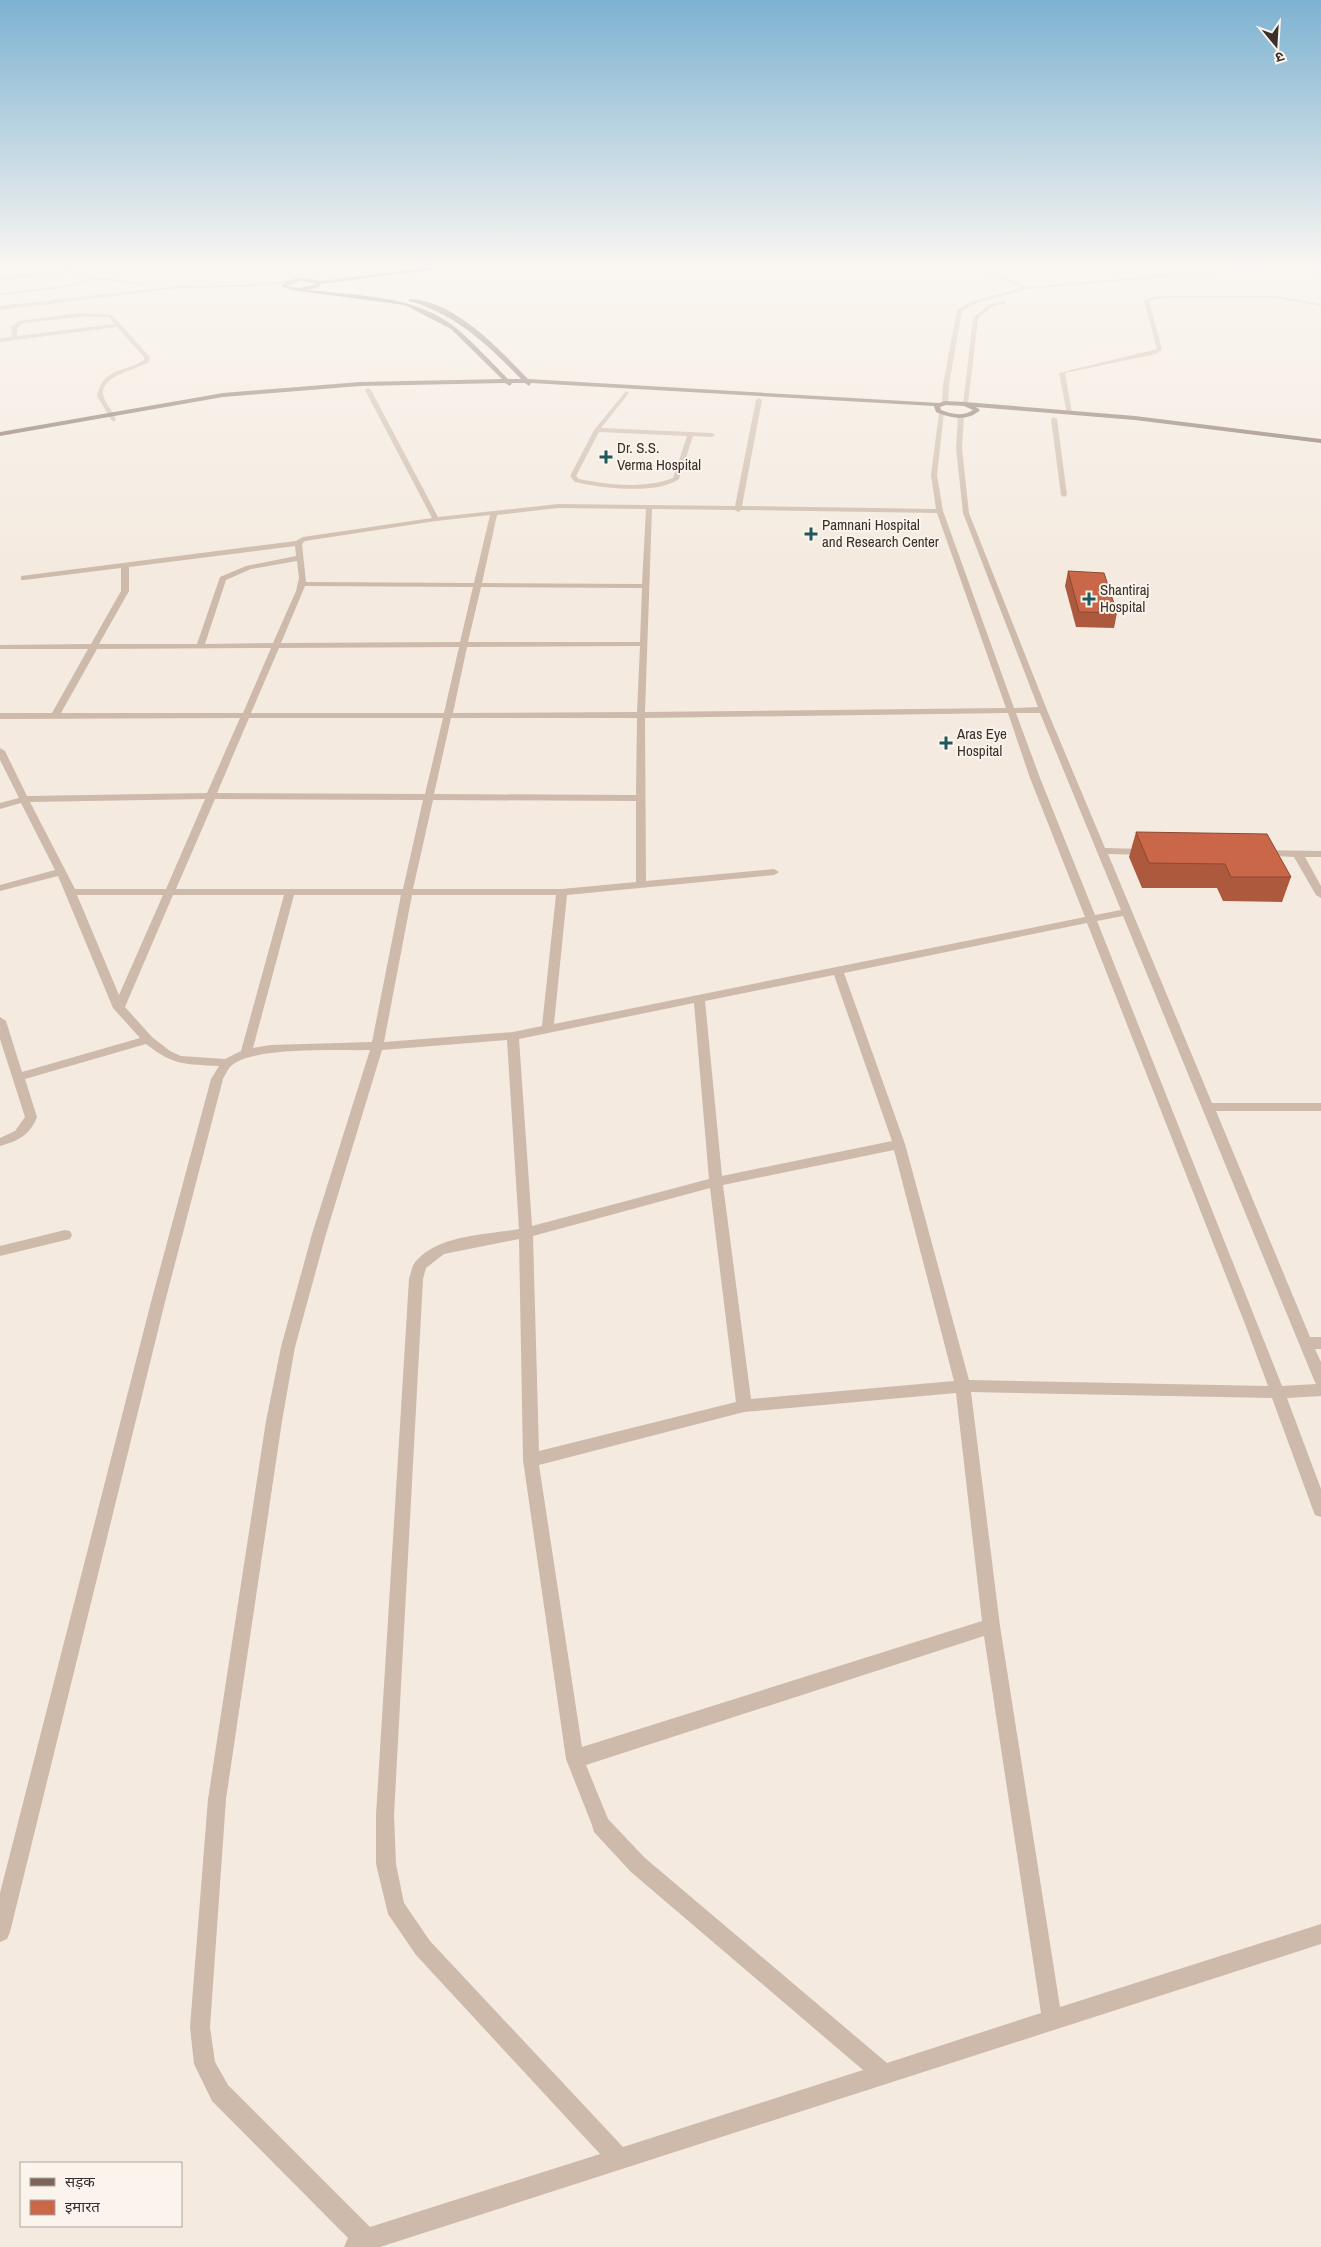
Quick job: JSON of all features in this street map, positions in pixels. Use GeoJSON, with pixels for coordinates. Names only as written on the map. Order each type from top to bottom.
{"type":"FeatureCollection","features":[{"type":"Feature","properties":{"kind":"main road"},"geometry":{"type":"LineString","coordinates":[[494,368],[513,387]]}},
{"type":"Feature","properties":{"kind":"main road"},"geometry":{"type":"LineString","coordinates":[[513,368],[533,387]]}},
{"type":"Feature","properties":{"kind":"main road"},"geometry":{"type":"LineString","coordinates":[[0,434],[171,403],[271,390],[369,383],[527,381],[941,408],[961,416],[980,414]]}},
{"type":"Feature","properties":{"kind":"main road"},"geometry":{"type":"LineString","coordinates":[[455,389],[533,387],[941,408],[968,404],[1226,428],[1321,441]]}},
{"type":"Feature","properties":{"kind":"main road"},"geometry":{"type":"LineString","coordinates":[[10,440],[114,420],[229,402],[368,390],[436,389]]}},
{"type":"Feature","properties":{"kind":"main road"},"geometry":{"type":"LineString","coordinates":[[968,404],[977,410],[973,414]]}},
{"type":"Feature","properties":{"kind":"main road"},"geometry":{"type":"LineString","coordinates":[[1034,418],[1149,427],[1321,448]]}},
{"type":"Feature","properties":{"kind":"street"},"geometry":{"type":"LineString","coordinates":[[114,420],[100,396],[105,383],[113,374],[133,368]]}},
{"type":"Feature","properties":{"kind":"street"},"geometry":{"type":"LineString","coordinates":[[949,368],[941,408],[934,475],[940,511],[1013,710],[1035,778],[1277,1392],[1321,1510]]}},
{"type":"Feature","properties":{"kind":"street"},"geometry":{"type":"LineString","coordinates":[[968,404],[971,368]]}},
{"type":"Feature","properties":{"kind":"street"},"geometry":{"type":"LineString","coordinates":[[1069,413],[1061,374],[1082,368]]}},
{"type":"Feature","properties":{"kind":"street"},"geometry":{"type":"LineString","coordinates":[[368,390],[436,519]]}},
{"type":"Feature","properties":{"kind":"street"},"geometry":{"type":"LineString","coordinates":[[626,393],[598,430],[573,476],[577,481],[653,486],[668,484],[676,479],[691,434]]}},
{"type":"Feature","properties":{"kind":"street"},"geometry":{"type":"LineString","coordinates":[[738,510],[759,400]]}},
{"type":"Feature","properties":{"kind":"street"},"geometry":{"type":"LineString","coordinates":[[961,416],[959,448],[966,512],[1043,710],[1321,1380]]}},
{"type":"Feature","properties":{"kind":"street"},"geometry":{"type":"LineString","coordinates":[[1054,419],[1064,495]]}},
{"type":"Feature","properties":{"kind":"street"},"geometry":{"type":"LineString","coordinates":[[598,430],[712,435]]}},
{"type":"Feature","properties":{"kind":"street"},"geometry":{"type":"LineString","coordinates":[[24,578],[298,543],[302,539],[313,536],[436,519],[579,506],[649,509],[940,511]]}},
{"type":"Feature","properties":{"kind":"street"},"geometry":{"type":"LineString","coordinates":[[642,886],[642,715],[649,509]]}},
{"type":"Feature","properties":{"kind":"street"},"geometry":{"type":"LineString","coordinates":[[494,514],[446,715],[407,892],[377,1046],[319,1234],[293,1328],[274,1421],[218,1799],[200,2027],[204,2064],[220,2093],[360,2244],[620,2158],[1321,1934]]}},
{"type":"Feature","properties":{"kind":"street"},"geometry":{"type":"LineString","coordinates":[[120,1008],[302,584],[303,578],[298,558],[298,543]]}},
{"type":"Feature","properties":{"kind":"street"},"geometry":{"type":"LineString","coordinates":[[200,647],[223,579],[230,573],[243,569],[298,558]]}},
{"type":"Feature","properties":{"kind":"street"},"geometry":{"type":"LineString","coordinates":[[55,716],[125,591],[125,565]]}},
{"type":"Feature","properties":{"kind":"street"},"geometry":{"type":"LineString","coordinates":[[302,584],[646,586]]}},
{"type":"Feature","properties":{"kind":"street"},"geometry":{"type":"LineString","coordinates":[[0,647],[644,644]]}},
{"type":"Feature","properties":{"kind":"street"},"geometry":{"type":"LineString","coordinates":[[0,716],[642,715],[1043,710]]}},
{"type":"Feature","properties":{"kind":"street"},"geometry":{"type":"LineString","coordinates":[[0,751],[26,799],[71,892],[120,1008],[148,1040],[166,1054],[179,1060],[226,1063],[246,1053],[271,1049],[377,1046],[513,1036],[1128,912]]}},
{"type":"Feature","properties":{"kind":"street"},"geometry":{"type":"LineString","coordinates":[[0,806],[26,799],[212,796],[642,798]]}},
{"type":"Feature","properties":{"kind":"street"},"geometry":{"type":"LineString","coordinates":[[1102,851],[1161,852]]}},
{"type":"Feature","properties":{"kind":"street"},"geometry":{"type":"LineString","coordinates":[[1249,853],[1321,854]]}},
{"type":"Feature","properties":{"kind":"street"},"geometry":{"type":"LineString","coordinates":[[1298,854],[1321,895]]}},
{"type":"Feature","properties":{"kind":"street"},"geometry":{"type":"LineString","coordinates":[[0,888],[61,872]]}},
{"type":"Feature","properties":{"kind":"street"},"geometry":{"type":"LineString","coordinates":[[71,892],[562,892],[642,886],[774,872]]}},
{"type":"Feature","properties":{"kind":"street"},"geometry":{"type":"LineString","coordinates":[[246,1053],[290,891]]}},
{"type":"Feature","properties":{"kind":"street"},"geometry":{"type":"LineString","coordinates":[[548,1029],[562,892]]}},
{"type":"Feature","properties":{"kind":"street"},"geometry":{"type":"LineString","coordinates":[[838,970],[899,1144],[963,1386],[991,1626],[1052,2021]]}},
{"type":"Feature","properties":{"kind":"street"},"geometry":{"type":"LineString","coordinates":[[699,999],[716,1182],[744,1406]]}},
{"type":"Feature","properties":{"kind":"street"},"geometry":{"type":"LineString","coordinates":[[0,1021],[4,1047],[18,1077],[31,1117],[28,1126],[20,1135],[0,1142]]}},
{"type":"Feature","properties":{"kind":"street"},"geometry":{"type":"LineString","coordinates":[[513,1036],[526,1233],[531,1460],[575,1759],[601,1825],[638,1865],[884,2074]]}},
{"type":"Feature","properties":{"kind":"street"},"geometry":{"type":"LineString","coordinates":[[18,1077],[148,1040]]}},
{"type":"Feature","properties":{"kind":"street"},"geometry":{"type":"LineString","coordinates":[[0,1932],[158,1302],[217,1079],[226,1063]]}},
{"type":"Feature","properties":{"kind":"street"},"geometry":{"type":"LineString","coordinates":[[1208,1107],[1321,1107]]}},
{"type":"Feature","properties":{"kind":"street"},"geometry":{"type":"LineString","coordinates":[[620,2158],[423,1948],[396,1907],[386,1864],[385,1816],[416,1279],[420,1265],[438,1250],[526,1233],[716,1182],[899,1144]]}},
{"type":"Feature","properties":{"kind":"street"},"geometry":{"type":"LineString","coordinates":[[0,1251],[65,1235]]}},
{"type":"Feature","properties":{"kind":"street"},"geometry":{"type":"LineString","coordinates":[[1306,1343],[1321,1343]]}},
{"type":"Feature","properties":{"kind":"street"},"geometry":{"type":"LineString","coordinates":[[531,1460],[744,1406],[963,1386],[1277,1392],[1321,1390]]}},
{"type":"Feature","properties":{"kind":"street"},"geometry":{"type":"LineString","coordinates":[[575,1759],[991,1626]]}},
{"type":"Feature","properties":{"kind":"building"},"geometry":{"type":"Polygon","coordinates":[[[1068,571],[1104,573],[1117,613],[1079,612],[1068,571]]]}},
{"type":"Feature","properties":{"kind":"building"},"geometry":{"type":"Polygon","coordinates":[[[1136,832],[1267,834],[1291,877],[1231,877],[1225,864],[1149,863],[1136,832]]]}},
{"type":"Feature","properties":{"kind":"place","name":"Dr. S.S. Verma Hospital"},"geometry":{"type":"Point","coordinates":[606,457]}},
{"type":"Feature","properties":{"kind":"place","name":"Pamnani Hospital and Research Center"},"geometry":{"type":"Point","coordinates":[811,534]}},
{"type":"Feature","properties":{"kind":"place","name":"Shantiraj Hospital"},"geometry":{"type":"Point","coordinates":[1089,599]}},
{"type":"Feature","properties":{"kind":"place","name":"Aras Eye Hospital"},"geometry":{"type":"Point","coordinates":[946,743]}}]}
